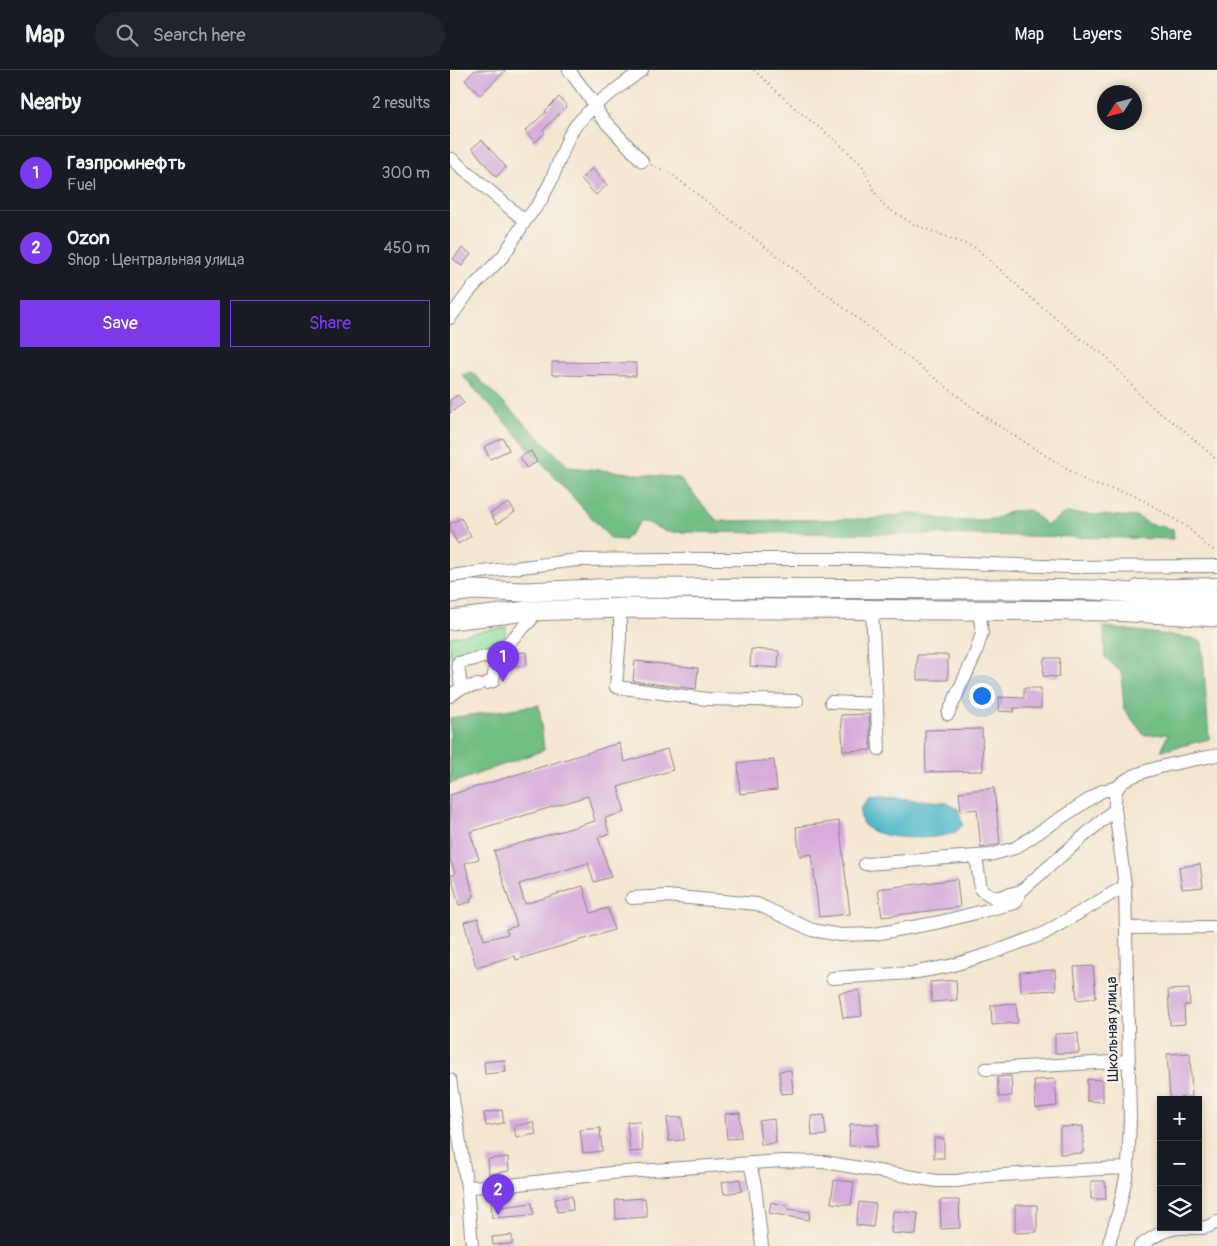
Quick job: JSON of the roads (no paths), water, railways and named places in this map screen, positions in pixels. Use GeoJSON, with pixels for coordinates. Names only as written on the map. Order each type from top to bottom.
{"type":"FeatureCollection","features":[{"type":"Feature","properties":{"kind":"highway"},"geometry":{"type":"LineString","coordinates":[[450,593],[473,590],[524,592],[621,588],[1097,590],[1217,600]]}},
{"type":"Feature","properties":{"kind":"highway"},"geometry":{"type":"LineString","coordinates":[[450,602],[524,592]]}},
{"type":"Feature","properties":{"kind":"highway"},"geometry":{"type":"LineString","coordinates":[[450,620],[572,608],[1114,611],[1217,617]]}},
{"type":"Feature","properties":{"kind":"highway"},"geometry":{"type":"LineString","coordinates":[[450,628],[531,620],[693,609]]}},
{"type":"Feature","properties":{"kind":"street"},"geometry":{"type":"LineString","coordinates":[[569,70],[602,117],[642,161]]}},
{"type":"Feature","properties":{"kind":"street"},"geometry":{"type":"LineString","coordinates":[[450,318],[471,289],[504,254],[525,221],[540,202],[551,181],[569,136],[595,105],[642,70]]}},
{"type":"Feature","properties":{"kind":"street"},"geometry":{"type":"LineString","coordinates":[[452,159],[525,221]]}},
{"type":"Feature","properties":{"kind":"street"},"geometry":{"type":"LineString","coordinates":[[450,576],[578,560],[646,559],[860,559],[1068,567],[1217,566]]}},
{"type":"Feature","properties":{"kind":"street"},"geometry":{"type":"LineString","coordinates":[[1097,590],[1146,585],[1194,586],[1217,584]]}},
{"type":"Feature","properties":{"kind":"street"},"geometry":{"type":"LineString","coordinates":[[872,609],[879,749]]}},
{"type":"Feature","properties":{"kind":"street"},"geometry":{"type":"LineString","coordinates":[[948,714],[975,655],[982,633],[979,610]]}},
{"type":"Feature","properties":{"kind":"street"},"geometry":{"type":"LineString","coordinates":[[1114,611],[1217,626]]}},
{"type":"Feature","properties":{"kind":"street"},"geometry":{"type":"LineString","coordinates":[[620,615],[616,687],[707,699],[797,701]]}},
{"type":"Feature","properties":{"kind":"street"},"geometry":{"type":"LineString","coordinates":[[461,688],[458,662],[497,654],[531,620]]}},
{"type":"Feature","properties":{"kind":"street"},"geometry":{"type":"LineString","coordinates":[[450,696],[461,688],[493,681],[497,654]]}},
{"type":"Feature","properties":{"kind":"street"},"geometry":{"type":"LineString","coordinates":[[831,702],[876,704]]}},
{"type":"Feature","properties":{"kind":"street"},"geometry":{"type":"LineString","coordinates":[[865,864],[990,855],[1015,848],[1102,791],[1118,787],[1133,776],[1157,768],[1217,755]]}},
{"type":"Feature","properties":{"kind":"street","name":"Школьная улица"},"geometry":{"type":"LineString","coordinates":[[1108,1246],[1119,1210],[1128,1168],[1130,1119],[1125,886],[1115,809],[1118,787]]}},
{"type":"Feature","properties":{"kind":"street"},"geometry":{"type":"LineString","coordinates":[[632,898],[666,896],[757,904],[812,930],[840,936],[875,934],[940,922],[1015,904],[1021,891],[1115,809]]}},
{"type":"Feature","properties":{"kind":"street"},"geometry":{"type":"LineString","coordinates":[[976,856],[981,890],[995,898],[1021,891]]}},
{"type":"Feature","properties":{"kind":"street"},"geometry":{"type":"LineString","coordinates":[[832,978],[912,973],[950,966],[1043,934],[1125,886]]}},
{"type":"Feature","properties":{"kind":"street"},"geometry":{"type":"LineString","coordinates":[[1126,928],[1217,927]]}},
{"type":"Feature","properties":{"kind":"street"},"geometry":{"type":"LineString","coordinates":[[986,1069],[1129,1061]]}},
{"type":"Feature","properties":{"kind":"street"},"geometry":{"type":"LineString","coordinates":[[450,1080],[467,1187],[472,1246]]}},
{"type":"Feature","properties":{"kind":"street"},"geometry":{"type":"LineString","coordinates":[[467,1187],[510,1185],[611,1173],[782,1162],[824,1162],[937,1181],[957,1181],[986,1176],[1099,1168],[1128,1168]]}},
{"type":"Feature","properties":{"kind":"street"},"geometry":{"type":"LineString","coordinates":[[750,1164],[755,1186],[762,1246]]}},
{"type":"Feature","properties":{"kind":"street"},"geometry":{"type":"LineString","coordinates":[[1140,1246],[1161,1232],[1178,1228],[1203,1228],[1217,1222]]}},
{"type":"Feature","properties":{"kind":"water"},"geometry":{"type":"Polygon","coordinates":[[[881,797],[945,802],[958,809],[963,825],[957,831],[938,837],[910,838],[882,834],[864,825],[860,814],[861,807],[869,798],[881,797]]]}},
{"type":"Feature","properties":{"kind":"place","name":"Газпромнефть"},"geometry":{"type":"Point","coordinates":[503,682]}},
{"type":"Feature","properties":{"kind":"place","name":"Ozon"},"geometry":{"type":"Point","coordinates":[498,1215]}}]}
